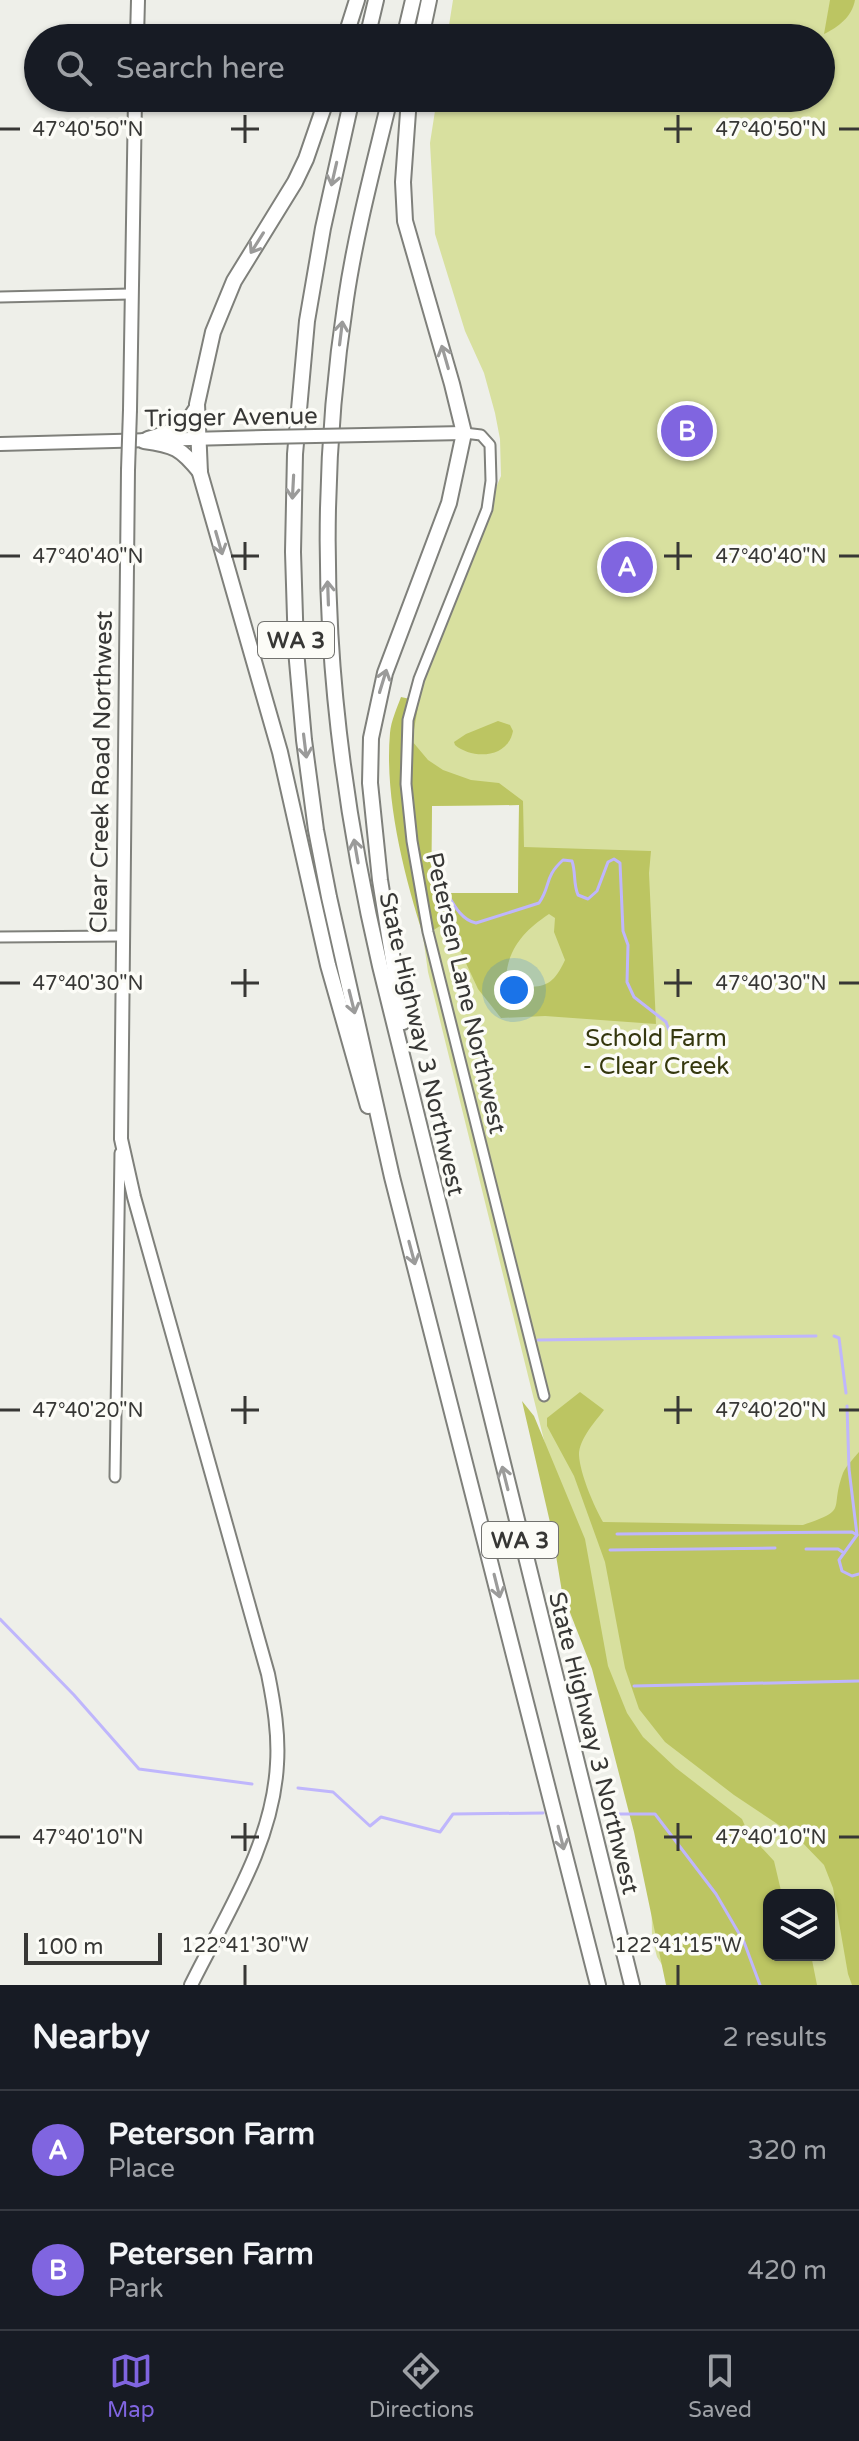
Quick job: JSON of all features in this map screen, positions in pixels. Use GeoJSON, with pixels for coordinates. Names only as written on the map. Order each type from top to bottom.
{"type":"FeatureCollection","features":[{"type":"Feature","properties":{"kind":"highway"},"geometry":{"type":"LineString","coordinates":[[349,24],[357,0]]}},
{"type":"Feature","properties":{"kind":"highway"},"geometry":{"type":"LineString","coordinates":[[370,24],[376,0]]}},
{"type":"Feature","properties":{"kind":"highway"},"geometry":{"type":"LineString","coordinates":[[407,24],[413,0]]}},
{"type":"Feature","properties":{"kind":"highway"},"geometry":{"type":"LineString","coordinates":[[424,24],[429,0]]}},
{"type":"Feature","properties":{"kind":"highway"},"geometry":{"type":"LineString","coordinates":[[144,441],[188,421],[197,404],[221,310],[234,281],[295,182],[323,112]]}},
{"type":"Feature","properties":{"kind":"highway","name":"WA 3"},"geometry":{"type":"LineString","coordinates":[[349,112],[323,228],[307,321],[295,454],[293,566],[299,695],[316,830],[392,1177],[598,1985]]}},
{"type":"Feature","properties":{"kind":"highway","name":"State Highway 3 Northwest"},"geometry":{"type":"LineString","coordinates":[[387,112],[351,269],[329,458],[331,669],[344,787],[364,899],[632,1985]]}},
{"type":"Feature","properties":{"kind":"highway"},"geometry":{"type":"LineString","coordinates":[[408,112],[403,182],[405,221],[464,433],[449,503],[382,686],[370,754],[380,880],[418,1118]]}},
{"type":"Feature","properties":{"kind":"highway"},"geometry":{"type":"LineString","coordinates":[[197,404],[200,473],[280,752],[347,1036],[392,1177]]}},
{"type":"Feature","properties":{"kind":"highway"},"geometry":{"type":"LineString","coordinates":[[144,441],[178,448],[200,473]]}},
{"type":"Feature","properties":{"kind":"main road"},"geometry":{"type":"LineString","coordinates":[[137,24],[138,0]]}},
{"type":"Feature","properties":{"kind":"main road","name":"Clear Creek Road Northwest"},"geometry":{"type":"LineString","coordinates":[[135,112],[121,936],[121,1139],[134,1197],[266,1665],[276,1728],[276,1776],[265,1827],[252,1863],[191,1985]]}},
{"type":"Feature","properties":{"kind":"main road","name":"Trigger Avenue"},"geometry":{"type":"LineString","coordinates":[[0,444],[464,433]]}},
{"type":"Feature","properties":{"kind":"street"},"geometry":{"type":"LineString","coordinates":[[0,297],[130,294]]}},
{"type":"Feature","properties":{"kind":"street","name":"Petersen Lane Northwest"},"geometry":{"type":"LineString","coordinates":[[464,433],[481,435],[490,445],[492,455],[487,509],[419,679],[408,720],[407,798],[428,932],[544,1396]]}},
{"type":"Feature","properties":{"kind":"street"},"geometry":{"type":"LineString","coordinates":[[0,937],[121,936]]}},
{"type":"Feature","properties":{"kind":"street"},"geometry":{"type":"LineString","coordinates":[[115,1477],[121,1139]]}},
{"type":"Feature","properties":{"kind":"green space","name":"Schold Farm - Clear Creek"},"geometry":{"type":"Polygon","coordinates":[[[453,0],[859,0],[859,1985],[675,1985],[657,1957],[652,1937],[651,1872],[428,972],[403,794],[405,730],[467,554],[501,476],[500,439],[495,413],[435,234],[430,143],[435,112],[835,112],[835,24],[449,24],[453,0]],[[519,805],[432,806],[431,893],[518,893],[519,805]]]}},
{"type":"Feature","properties":{"kind":"green space"},"geometry":{"type":"Polygon","coordinates":[[[830,0],[855,0],[844,21],[835,27],[835,24],[826,24],[830,0]]]}},
{"type":"Feature","properties":{"kind":"green space"},"geometry":{"type":"Polygon","coordinates":[[[401,697],[419,701],[412,741],[428,760],[443,770],[471,780],[499,783],[523,801],[524,847],[651,851],[649,873],[656,1024],[545,1016],[501,1018],[478,989],[451,931],[440,926],[432,931],[427,947],[404,869],[390,786],[390,733],[401,697]],[[519,805],[432,806],[431,893],[518,893],[519,805]],[[549,914],[525,933],[514,949],[506,978],[513,986],[532,987],[551,981],[565,960],[554,932],[555,918],[549,914]]]}},
{"type":"Feature","properties":{"kind":"green space"},"geometry":{"type":"Polygon","coordinates":[[[498,721],[510,725],[513,731],[510,740],[497,751],[471,753],[455,745],[454,742],[466,734],[498,721]]]}},
{"type":"Feature","properties":{"kind":"green space"},"geometry":{"type":"Polygon","coordinates":[[[580,1392],[604,1410],[585,1437],[579,1455],[585,1480],[603,1522],[803,1525],[833,1512],[843,1473],[859,1452],[859,1985],[852,1985],[848,1974],[835,1889],[824,1865],[797,1837],[734,1795],[665,1742],[639,1709],[625,1668],[605,1562],[574,1476],[547,1426],[547,1418],[580,1392]]]}},
{"type":"Feature","properties":{"kind":"green space"},"geometry":{"type":"Polygon","coordinates":[[[522,1401],[534,1416],[585,1539],[608,1666],[627,1713],[643,1737],[676,1768],[742,1819],[748,1833],[774,1861],[781,1889],[763,1889],[763,1961],[812,1961],[817,1985],[666,1985],[634,1832],[592,1669],[562,1592],[552,1531],[522,1401]]]}},
{"type":"Feature","properties":{"kind":"waterway"},"geometry":{"type":"LineString","coordinates":[[444,888],[461,914],[476,923],[539,903],[550,877],[563,860],[572,861],[578,895],[588,899],[597,891],[608,862],[614,859],[620,863],[623,931],[628,945],[627,982],[634,997],[666,1022],[672,1038]]}},
{"type":"Feature","properties":{"kind":"waterway"},"geometry":{"type":"LineString","coordinates":[[538,1340],[816,1336]]}},
{"type":"Feature","properties":{"kind":"waterway"},"geometry":{"type":"LineString","coordinates":[[834,1336],[839,1338],[846,1393]]}},
{"type":"Feature","properties":{"kind":"waterway"},"geometry":{"type":"LineString","coordinates":[[847,1406],[849,1469],[857,1535],[839,1560],[842,1571],[852,1576],[859,1574]]}},
{"type":"Feature","properties":{"kind":"waterway"},"geometry":{"type":"LineString","coordinates":[[617,1534],[852,1532],[857,1535]]}},
{"type":"Feature","properties":{"kind":"waterway"},"geometry":{"type":"LineString","coordinates":[[610,1550],[775,1548]]}},
{"type":"Feature","properties":{"kind":"waterway"},"geometry":{"type":"LineString","coordinates":[[806,1549],[838,1549],[844,1553]]}},
{"type":"Feature","properties":{"kind":"waterway"},"geometry":{"type":"LineString","coordinates":[[0,1619],[74,1695],[139,1769],[252,1784]]}},
{"type":"Feature","properties":{"kind":"waterway"},"geometry":{"type":"LineString","coordinates":[[634,1686],[859,1681]]}},
{"type":"Feature","properties":{"kind":"waterway"},"geometry":{"type":"LineString","coordinates":[[298,1788],[333,1792],[370,1826],[381,1817],[440,1832],[453,1814],[543,1813]]}},
{"type":"Feature","properties":{"kind":"waterway"},"geometry":{"type":"LineString","coordinates":[[603,1814],[655,1814],[716,1894],[744,1942],[760,1985]]}},
{"type":"Feature","properties":{"kind":"place","name":"Petersen Farm"},"geometry":{"type":"Point","coordinates":[687,431]}},
{"type":"Feature","properties":{"kind":"place","name":"Peterson Farm"},"geometry":{"type":"Point","coordinates":[627,567]}}]}
